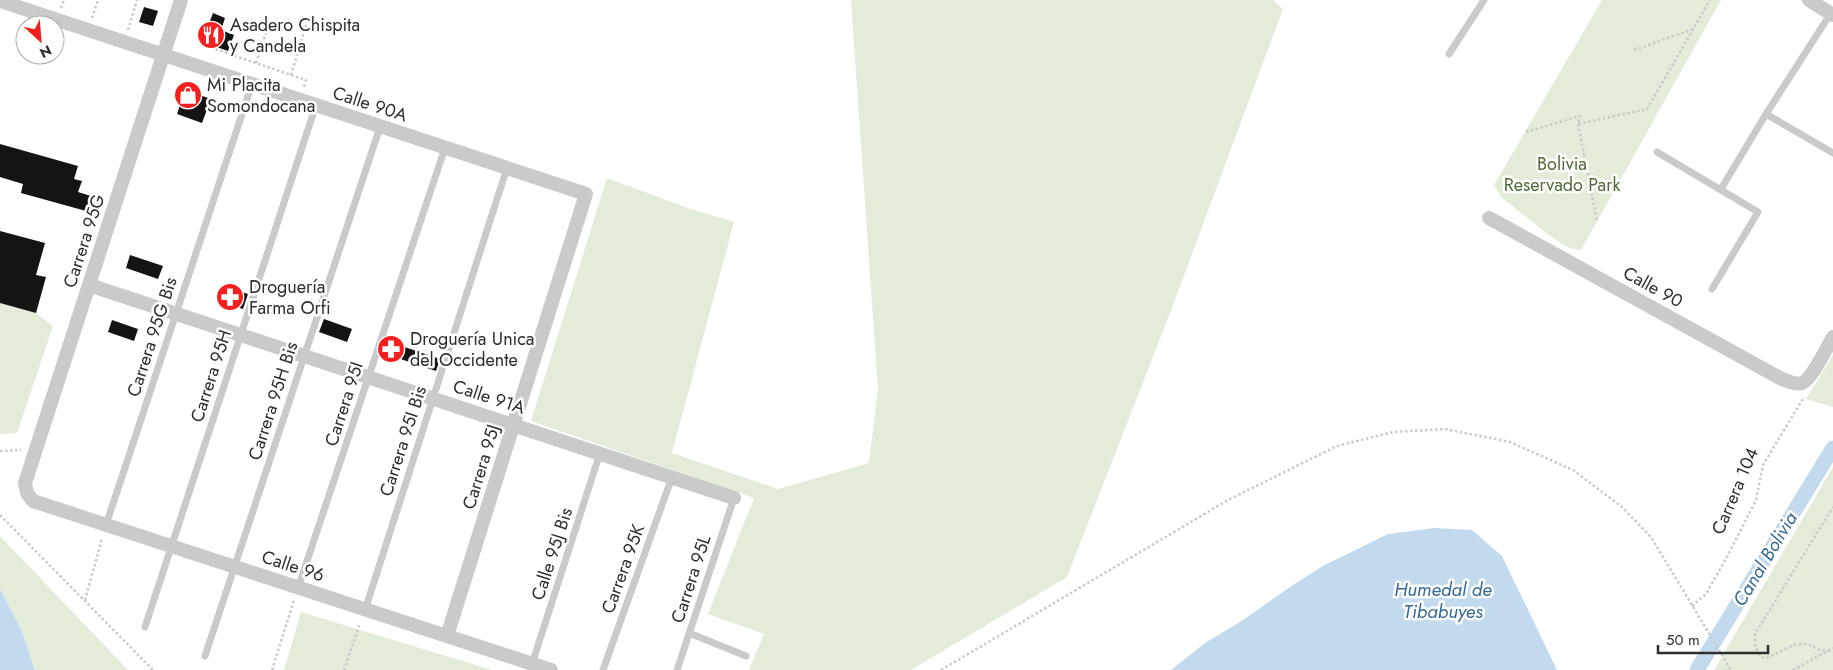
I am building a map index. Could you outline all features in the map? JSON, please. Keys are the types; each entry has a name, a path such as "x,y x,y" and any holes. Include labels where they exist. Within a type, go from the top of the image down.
{"street":[{"name":"Carrera 95G","path":"26,493 25,483 36,448 181,0"},
{"path":"1809,0 1832,14"},
{"name":"Calle 90A","path":"0,1 586,194"},
{"name":"Carrera 95J","path":"447,636 586,194"},
{"name":"Calle 90","path":"1489,218 1782,379 1794,384 1802,383"},
{"name":"Calle 91A","path":"89,285 734,498"},
{"path":"1802,383 1808,378 1833,337"},
{"name":"Calle 96","path":"26,493 33,501 550,670"}],"lane":[{"path":"1449,54 1484,0"},
{"path":"1721,190 1766,114 1832,14"},
{"name":"Carrera 95G Bis","path":"106,525 252,84"},
{"name":"Carrera 95H","path":"145,627 316,105"},
{"path":"1766,114 1833,153"},
{"name":"Carrera 95H Bis","path":"205,656 380,127"},
{"name":"Carrera 95I","path":"298,588 445,148"},
{"path":"1657,152 1758,212 1712,289"},
{"name":"Carrera 95I Bis","path":"364,610 507,168"},
{"name":"Calle 95J Bis","path":"532,664 600,453"},
{"name":"Carrera 95K","path":"603,670 672,477"},
{"name":"Carrera 95L","path":"677,670 734,498"},
{"path":"689,633 746,656"}],"path":[{"path":"124,42 137,0"},
{"path":"1578,124 1647,109 1710,0"},
{"path":"291,75 308,19"},
{"path":"256,63 270,21"},
{"path":"1634,50 1694,29"},
{"path":"206,46 306,80"},
{"path":"1526,132 1580,116 1578,124 1597,220"},
{"name":"Carrera 104","path":"1692,606 1706,594 1756,500 1763,465 1805,397 1802,383"},
{"path":"941,670 1228,500 1337,446 1393,432 1445,429 1510,442 1573,470 1622,507 1651,537 1730,669"},
{"path":"0,451 36,448"},
{"path":"1832,649 1818,649 1814,646 1797,644 1782,652 1763,658 1757,650 1755,634 1833,507"},
{"path":"0,515 153,670"},
{"path":"85,600 106,525"},
{"path":"272,670 298,588"},
{"path":"344,670 364,610"},
{"path":"1793,670 1832,649"}],"green space":[{"path":"851,0 1273,0 1283,9 1170,313 1067,577 911,670 749,670 764,634 708,614 754,498 531,421 607,178 691,209 734,222 672,453 778,489 869,463 878,389"},
{"name":"Bolivia Reservado Park","path":"1602,0 1721,0 1581,250 1569,248 1553,238 1501,197 1494,185"},
{"path":"0,303 36,313 53,326 17,433 0,434"},
{"path":"1833,355 1833,407 1806,399"},
{"path":"1833,467 1833,670 1714,670"},
{"path":"0,536 128,670 35,670 22,631 0,589"},
{"path":"301,612 492,670 284,670"}],"water":[{"name":"Humedal de Tibabuyes","path":"1434,528 1472,530 1502,556 1557,670 1171,670 1205,643 1240,622 1321,567 1388,534"},
{"path":"0,589 22,631 35,670 0,670"}],"building":[{"path":"144,7 158,11 153,26 139,22"},
{"path":"213,13 225,18 221,30 234,35 228,51 202,42"},
{"path":"185,90 211,99 202,123 177,114"},
{"path":"0,144 78,166 74,179 82,181 78,192 91,196 86,211 21,193 23,184 0,177"},
{"path":"0,231 45,243 36,275 46,277 36,313 0,303"},
{"path":"130,255 163,266 158,279 126,268"},
{"path":"227,287 248,294 243,309 222,302"},
{"path":"324,319 352,329 347,342 319,332"},
{"path":"112,320 138,329 134,341 108,332"},
{"path":"387,341 440,359 436,371 383,353"}],"waterway":[{"name":"Canal Bolivia","path":"1697,670 1833,448"}],"place":[{"name":"Asadero Chispita y Candela","path":"211,35"},
{"name":"Mi Placita Somondocana","path":"188,95"},
{"name":"Droguería Farma Orfi","path":"230,297"},
{"name":"Droguería Unica del Occidente","path":"391,349"}]}
